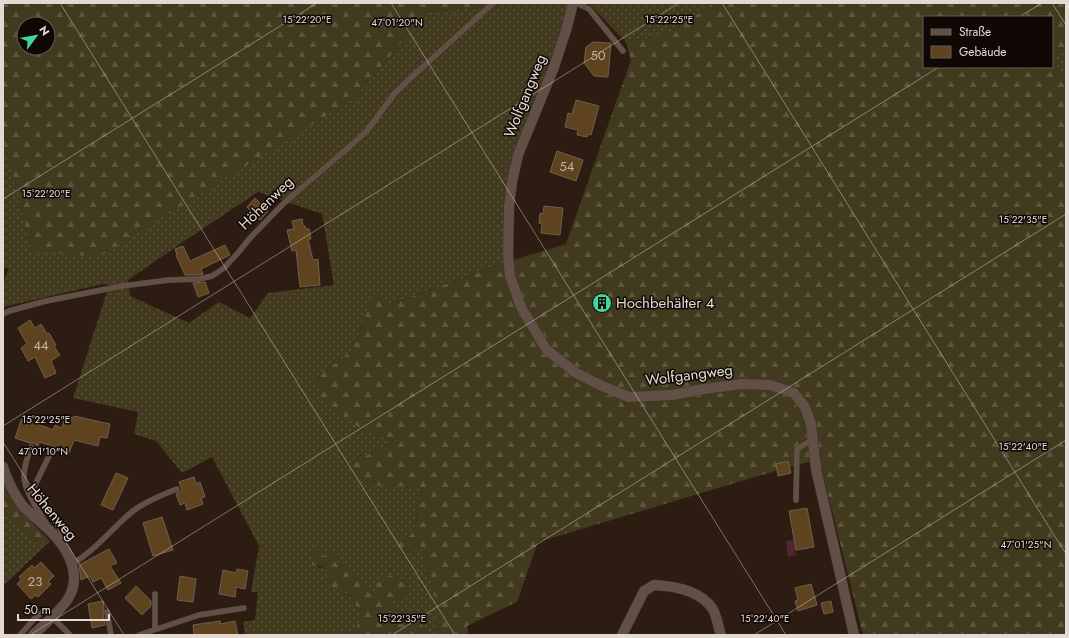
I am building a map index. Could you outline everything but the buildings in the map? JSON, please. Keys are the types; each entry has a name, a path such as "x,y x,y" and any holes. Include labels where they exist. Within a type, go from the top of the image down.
{"street":[{"name":"Wolfgangweg","path":"573,3 554,68 518,155 512,182 509,206 508,255 510,276 521,307 546,349 576,373 629,397 672,396 704,389 742,384 771,385 794,393 805,407 811,424 816,469 854,635"},
{"name":"Höhenweg","path":"3,467 21,504 55,536 66,552 72,564 75,578 69,598 33,635"},
{"path":"622,635 644,591 654,585 683,589 701,598 712,608 721,635"}],"lane":[{"name":"Höhenweg","path":"3,314 46,301 122,286 169,280 199,279 212,276 224,268 238,254 250,238 282,205 366,132 395,93 493,3"},
{"path":"573,3 580,4 588,9 623,51"},
{"path":"796,500 797,449 813,438"},
{"path":"31,447 25,465 25,486 34,504 55,536"},
{"path":"34,504 32,495 34,487 52,450"},
{"path":"72,564 95,547 140,506 152,499 177,489"},
{"path":"155,594 156,629"},
{"path":"139,635 199,615 244,608"},
{"path":"20,635 40,613 46,612 70,635"},
{"path":"108,612 111,635"}],"green space":[{"path":"3,3 483,3 478,8 427,12 355,98 99,257 32,251 3,140"},
{"path":"483,3 569,3 554,57 523,130 504,263 388,305 373,294 352,351 314,379 361,429 393,441 347,466 388,485 405,487 419,486 422,493 417,501 416,522 412,533 401,539 409,554 415,548 421,546 422,548 424,561 436,604 436,623 434,635 427,635 422,624 416,620 407,619 401,612 390,606 388,601 403,599 409,587 406,582 399,579 377,593 369,593 364,582 357,577 352,569 335,562 330,554 323,556 319,550 311,549 312,559 317,567 320,568 327,565 343,593 350,596 356,605 361,616 357,626 346,635 245,635 243,622 255,620 258,592 251,592 259,546 212,457 182,473 156,441 134,434 138,412 73,398 109,285 103,284 3,307 3,283 9,268 3,269 3,140 32,251 355,98 427,12 478,8","holes":["258,192 322,214 334,285 268,293 250,318 219,302 189,323 130,296 128,280"]},
{"path":"588,3 715,3 668,34 626,42"},
{"path":"715,3 1066,3 1066,47 1054,52 1066,91 1066,635 863,635 819,459 538,542 517,602 467,626 469,635 434,635 436,623 436,604 424,561 422,548 421,546 415,548 409,554 402,556 395,546 401,539 412,533 416,522 417,501 422,493 419,486 369,486 358,478 347,466 393,441 361,429 324,403 314,379 352,351 373,293 388,305 504,263 566,244 631,60 626,42 668,34"},
{"path":"1066,47 1066,91 1054,52"},
{"path":"3,482 17,507 50,541 47,544 41,544 29,535 20,525 11,522 3,509"},
{"path":"3,509 11,522 20,525 29,535 41,544 47,544 3,586"},
{"path":"314,546 323,556 336,551 339,555 339,559 335,562 343,563 352,569 357,577 364,582 369,593 377,593 376,585 382,575 394,576 404,581 409,587 402,600 388,602 390,606 401,612 407,619 416,620 422,624 427,635 346,635 357,626 361,616 350,596 344,592 334,589 329,585 325,573 326,565 318,567 311,564 311,549"}],"shaded area":[{"path":"794,540 796,555 788,557 786,541"}],"place":[{"name":"Hochbehälter 4","path":"602,303"}]}
